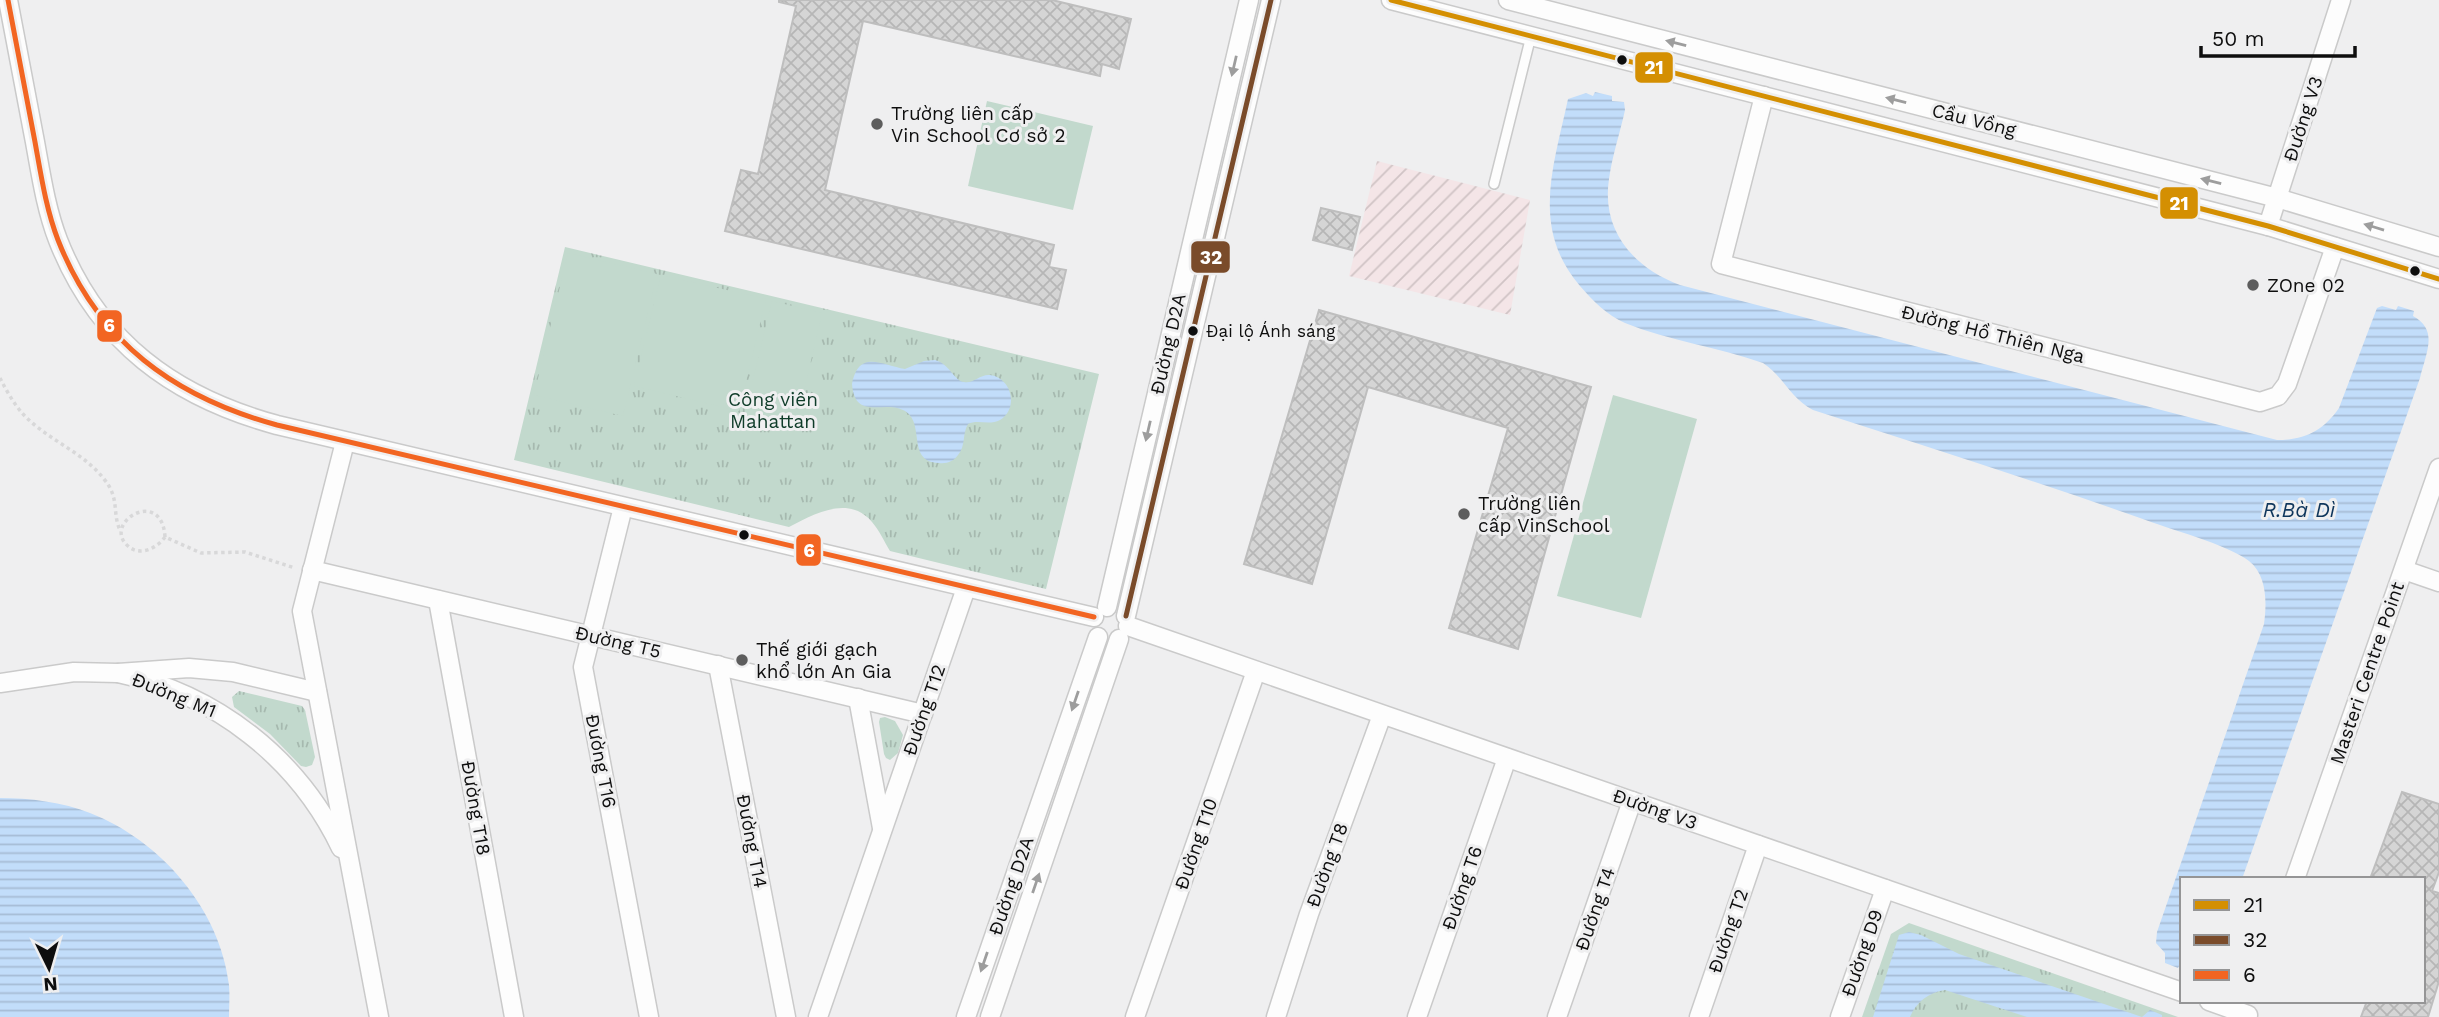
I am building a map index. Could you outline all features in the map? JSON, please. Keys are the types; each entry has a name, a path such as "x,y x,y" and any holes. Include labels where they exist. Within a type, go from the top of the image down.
{"street":[{"path":"8,0 49,214 69,267 102,317 123,342 162,375 213,404 246,417 345,442 967,588 1100,612 1115,607 1124,627 1105,641 1093,630 1100,612"},
{"name":"Đường D2A","path":"1100,612 1249,0"},
{"name":"Đường D2A","path":"990,1017 1124,627 1271,0"},
{"name":"Cầu Vồng","path":"1391,0 2268,226 2439,279"},
{"name":"Cầu Vồng","path":"1508,0 2277,198 2439,247"},
{"name":"Đường V3","path":"2268,226 2341,0"},
{"name":"Đường Hồ Thiên Nga","path":"1763,96 1721,264 2260,402 2278,396 2287,384 2335,247"},
{"name":"Đường M1","path":"345,442 305,569 302,611 379,1017"},
{"name":"Masteri Centre Point","path":"2296,877 2439,468"},
{"name":"Đường T16","path":"623,507 583,667 649,1017"},
{"name":"Đường T5","path":"305,569 923,713"},
{"path":"2404,570 2439,582"},
{"name":"Đường T12","path":"818,1017 967,588"},
{"name":"Đường T18","path":"438,600 514,1017"},
{"name":"Đường V3","path":"1124,627 2180,991"},
{"name":"Đường D2A","path":"965,1017 1098,637"},
{"name":"Đường T14","path":"718,665 786,1017"},
{"name":"Đường M1","path":"118,673 203,668 233,672 317,692"},
{"name":"Đường T10","path":"1135,1017 1256,671"},
{"path":"0,683 74,672 118,673"},
{"name":"Đường M1","path":"118,673 194,698 232,720 258,740 295,777 317,805 339,844 352,875"},
{"name":"Đường T12","path":"859,698 882,832"},
{"name":"Đường T8","path":"1276,1017 1309,914 1382,715"},
{"name":"Đường T6","path":"1417,1017 1507,758"},
{"name":"Đường T4","path":"1557,1017 1632,801"},
{"name":"Đường T2","path":"1699,1017 1758,845"},
{"name":"Đường D9","path":"1840,1017 1885,889"},
{"path":"2217,1003 2249,1011"}],"lane":[{"path":"1494,184 1531,36"}],"path":[{"path":"0,377 23,414 34,425 82,456 111,488 116,501 117,524 127,545 134,550 144,551 153,549 165,537"},
{"path":"121,532 129,517 137,512 147,511 156,514 162,521 165,537"},
{"path":"165,537 201,553 245,552 305,569"}],"shaded area":[{"path":"1377,161 1530,200 1510,315 1349,276"}],"green space":[{"path":"987,101 1093,126 1073,210 968,186"},
{"name":"Công viên Mahattan","path":"565,247 1099,374 1046,589 890,551 872,522 852,509 842,508 819,513 789,527 514,460"},
{"path":"568,253 657,274 623,416 534,395"},
{"path":"661,275 766,299 739,411 634,386"},
{"path":"772,301 822,313 801,404 750,392"},
{"path":"750,394 800,406 793,435 743,423"},
{"path":"1613,395 1697,419 1641,618 1557,596"},
{"path":"239,691 302,706 315,757 312,765 301,766 270,734 234,707 232,697"},
{"path":"880,718 895,721 903,735 898,753 890,760 884,754 879,722"},
{"path":"1909,923 2178,1017 1862,1017 1891,934"}],"water":[{"name":"R.Bà Dì","path":"1595,92 1612,96 1612,101 1624,102 1625,110 1609,179 1610,215 1616,231 1624,245 1648,269 1680,285 2277,440 2312,433 2326,423 2339,408 2377,308 2382,306 2396,310 2398,306 2414,311 2413,316 2426,328 2428,343 2420,378 2243,877 2180,877 2178,968 2165,963 2165,953 2156,943 2157,932 2264,624 2264,590 2255,567 2239,555 2197,537 1813,410 1799,400 1763,363 1642,329 1618,320 1606,312 1580,286 1565,264 1555,242 1551,219 1552,172 1568,99 1586,93 1593,96"},
{"path":"935,360 960,381 970,382 986,375 998,377 1008,387 1011,401 1006,415 1000,420 968,424 960,451 954,459 945,463 929,461 922,456 910,415 895,408 864,406 854,395 852,384 855,373 866,363 880,363 905,369 924,361"},
{"path":"0,798 46,801 90,813 116,825 162,859 200,904 213,930 229,985 229,1017 0,1017"},
{"path":"1909,932 1959,954 2142,1017 2027,1017 1945,990 1924,999 1910,1017 1873,1017 1899,935"},
{"path":"2150,1010 2162,1015 2162,1017 2142,1017"}],"building":[{"path":"779,0 1052,0 1131,19 1119,69 1102,64 1100,76 863,21 825,190 1054,245 1049,267 1066,270 1057,309 725,231 741,170 758,174 796,6"},
{"path":"1321,208 1360,217 1352,250 1313,240"},
{"path":"1319,310 1591,387 1518,649 1449,628 1508,428 1368,387 1312,584 1244,564"},
{"path":"2402,792 2439,804 2439,872 2432,891 2439,893 2439,981 2428,1017 2361,1017 2366,1003 2425,1003 2425,877 2371,877"}],"transit line":[{"name":"6","path":"8,0 44,192 58,240 75,276 95,308 118,336 144,360 173,381 205,399 277,425 1094,617"},
{"name":"32","path":"1126,616 1271,0"},
{"name":"21","path":"1391,0 2268,226 2439,279"}],"place":[{"name":"Trường liên cấp Vin School Cơ sở 2","path":"877,124"},
{"name":"ZOne 02","path":"2253,285"},
{"name":"Đại lộ Ánh sáng","path":"1193,331"},
{"name":"Trường liên cấp VinSchool","path":"1464,514"},
{"name":"Thế giới gạch khổ lớn An Gia","path":"742,660"}]}
